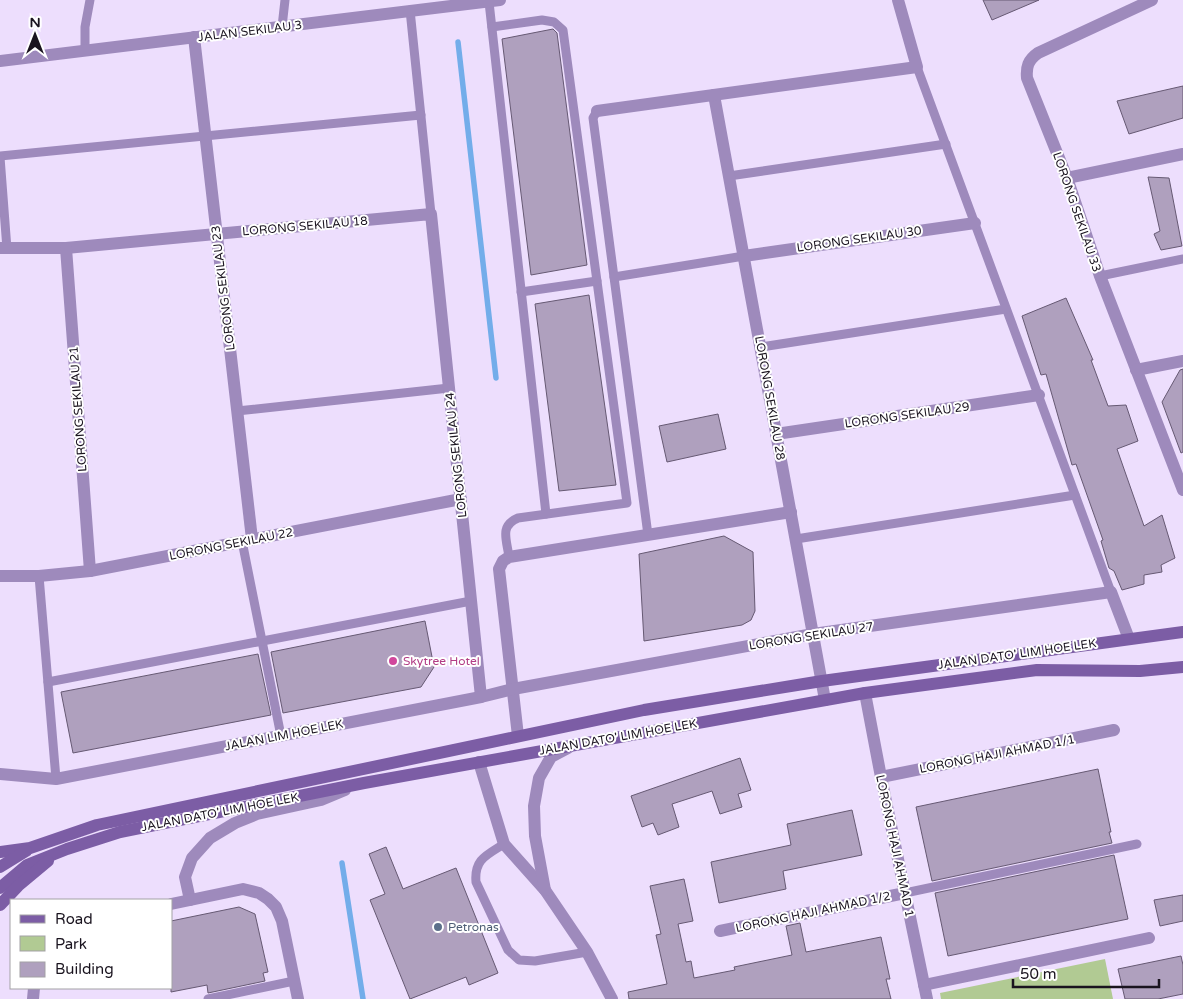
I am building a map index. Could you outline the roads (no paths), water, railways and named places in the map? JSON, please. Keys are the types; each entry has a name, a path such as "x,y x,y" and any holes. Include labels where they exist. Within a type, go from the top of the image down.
{"street":[{"path":"597,111 917,67 898,0"},
{"name":"LORONG SEKILAU 33","path":"1152,0 1038,53 1031,58 1028,64 1027,78 1067,178 1100,276 1136,370 1179,467 1183,490"},
{"name":"JALAN SEKILAU 3","path":"0,61 494,1"},
{"name":"LORONG SEKILAU 23","path":"194,38 237,410 247,540"},
{"name":"LORONG SEKILAU 28","path":"714,95 825,700"},
{"path":"1067,178 1183,154"},
{"name":"LORONG SEKILAU 18","path":"4,249 66,248 431,214"},
{"name":"LORONG SEKILAU 24","path":"431,214 481,696"},
{"name":"LORONG SEKILAU 30","path":"744,256 975,222"},
{"name":"LORONG SEKILAU 21","path":"66,248 90,571"},
{"path":"1136,370 1183,361"},
{"name":"LORONG SEKILAU 29","path":"776,434 1038,395"},
{"name":"LORONG SEKILAU 22","path":"0,576 39,576 90,571 461,500"},
{"path":"518,736 499,569 503,560 509,557 791,512"},
{"path":"1111,592 1129,639"},
{"name":"LORONG SEKILAU 27","path":"513,689 813,634 1111,592"},
{"name":"JALAN DATO' LIM HOE LEK","path":"30,848 97,825 644,710 822,681 1183,632"},
{"name":"JALAN DATO' LIM HOE LEK","path":"2,882 27,865 120,832 479,762 865,693 1037,670 1140,671 1183,667"},
{"name":"JALAN LIM HOE LEK","path":"56,779 513,689"},
{"name":"LORONG HAJI AHMAD 1","path":"865,693 927,999"},
{"name":"LORONG HAJI AHMAD 1/1","path":"881,777 1114,730"},
{"path":"546,890 535,836 534,806 539,778 551,757 571,746"},
{"path":"479,762 504,844 546,890 587,952 612,999"},
{"path":"0,774 56,779"},
{"path":"190,900 185,877 192,858 210,838 235,823 257,814 321,800 364,783"},
{"path":"0,852 30,848"},
{"path":"0,867 30,848"},
{"name":"JALAN DATO' LIM HOE LEK","path":"0,905 18,886 60,852"},
{"path":"172,904 244,889 259,893 268,899 276,907 282,921 298,999"},
{"name":"LORONG HAJI AHMAD 1/2","path":"720,931 905,893"},
{"path":"924,985 1149,938"}],"lane":[{"path":"85,51 85,27 90,0"},
{"path":"282,27 285,0"},
{"path":"494,1 492,27 546,514"},
{"path":"410,10 431,214"},
{"path":"492,27 542,20 554,22 563,30 627,503 518,518 509,522 506,533 509,557"},
{"path":"917,67 1111,592"},
{"path":"597,111 593,118 648,535"},
{"path":"4,249 0,156 421,115"},
{"path":"729,176 946,144"},
{"path":"614,277 744,256"},
{"path":"1100,276 1183,259"},
{"path":"521,292 597,281"},
{"path":"761,347 1006,309"},
{"path":"237,410 449,388"},
{"path":"796,539 1075,495"},
{"path":"247,540 262,642 281,736"},
{"path":"39,576 56,779"},
{"path":"48,682 471,601"},
{"path":"504,844 480,860 475,871 476,882 508,950 519,960 535,962 587,952"},
{"path":"905,893 1137,844"},
{"path":"208,999 294,981"}],"waterway":[{"path":"458,42 496,378"},
{"path":"342,863 363,999"}],"place":[{"name":"Skytree Hotel","path":"393,661"},
{"name":"Petronas","path":"438,927"}]}
